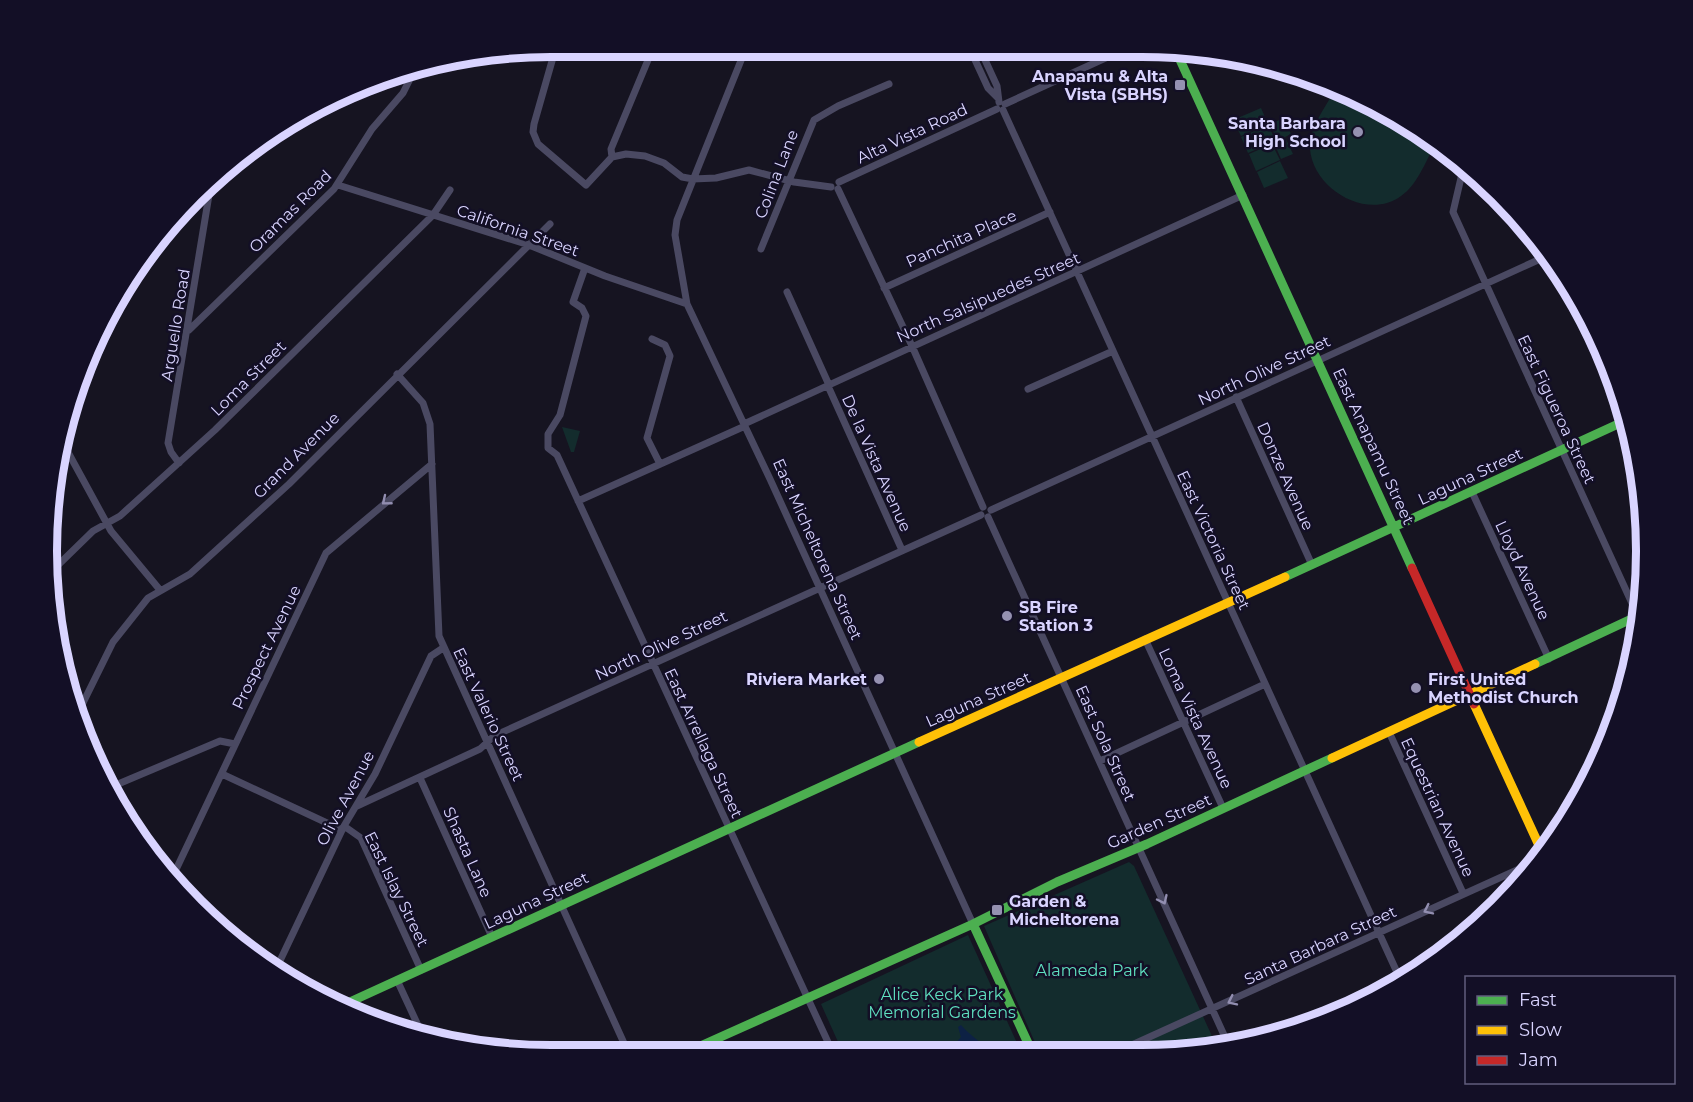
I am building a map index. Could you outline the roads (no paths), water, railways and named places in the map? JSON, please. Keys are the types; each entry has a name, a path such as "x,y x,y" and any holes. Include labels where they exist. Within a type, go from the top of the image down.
{"street":[{"path":"553,57 534,124 534,136 538,144 586,185 612,158 626,154 645,156 664,163 682,177 693,179 711,179 748,170 788,180 836,186"},
{"path":"612,158 611,149 649,57"},
{"name":"East Micheltorena Street","path":"742,57 676,220 675,235 687,304 1029,1045"},
{"name":"East Victoria Street","path":"974,57 988,88 1000,105 1050,212 1398,974"},
{"name":"East Victoria Street","path":"984,57 997,86 1000,105"},
{"name":"Alta Vista Road","path":"836,186 1000,105 1107,57"},
{"name":"East Anapamu Street","path":"1179,59 1539,845"},
{"name":"Oramas Road","path":"189,330 338,185 372,129 407,87 411,77"},
{"name":"Colina Lane","path":"761,249 808,129 817,117 889,84"},
{"name":"East Figueroa Street","path":"1461,174 1453,212 1633,603"},
{"name":"California Street","path":"338,185 529,245 585,268 687,304"},
{"name":"East Sola Street","path":"836,186 912,346 1225,1038"},
{"name":"Loma Street","path":"57,566 93,531 120,516 215,430 433,215 450,190"},
{"name":"Arguello Road","path":"179,463 168,444 189,330 209,195"},
{"name":"North Salsipuedes Street","path":"578,501 1243,195"},
{"name":"Panchita Place","path":"884,288 1050,212"},
{"name":"Grand Avenue","path":"82,706 116,638 148,598 190,574 289,484 549,224"},
{"name":"North Olive Street","path":"357,806 480,749 494,736 1540,259"},
{"name":"East Arrellaga Street","path":"585,268 573,302 582,308 586,316 560,415 548,434 548,448 557,455 829,1045"},
{"name":"De la Vista Avenue","path":"787,292 902,550"},
{"path":"652,339 665,345 670,356 647,438 660,464"},
{"path":"1028,389 1113,351"},
{"name":"East Valerio Street","path":"397,374 423,403 427,411 432,464 438,629 443,648 625,1045"},
{"name":"Donze Avenue","path":"1236,397 1312,565"},
{"name":"Laguna Street","path":"350,1002 1145,639 1395,528 1619,424"},
{"path":"67,451 106,524 160,590"},
{"name":"Prospect Avenue","path":"175,871 326,553 432,464"},
{"name":"Lloyd Avenue","path":"1472,492 1549,659"},
{"name":"Garden Street","path":"703,1045 1631,622"},
{"name":"Loma Vista Avenue","path":"1145,639 1223,808"},
{"name":"Olive Avenue","path":"279,963 343,828 357,806 431,657 443,648"},
{"path":"1100,761 1265,684"},
{"name":"Equestrian Avenue","path":"1389,732 1463,893"},
{"path":"116,785 220,741 235,744"},
{"name":"East Islay Street","path":"222,774 361,838 421,970"},
{"name":"Shasta Lane","path":"420,778 492,937"},
{"name":"Santa Barbara Street","path":"1132,1045 1521,868"},
{"path":"398,980 419,1027"}],"water":[{"path":"961,1025 984,1045 954,1045 961,1037 958,1027"}],"place":[{"name":"Anapamu & Alta Vista (SBHS)","path":"1180,85"},
{"name":"Santa Barbara High School","path":"1358,132"},
{"name":"SB Fire Station 3","path":"1007,616"},
{"name":"Riviera Market","path":"879,679"},
{"name":"First United Methodist Church","path":"1416,688"},
{"name":"Garden & Micheltorena","path":"997,910"}],"park label":[{"name":"Alameda Park","path":"1092,970"},
{"name":"Alice Keck Park Memorial Gardens","path":"942,1003"}]}
